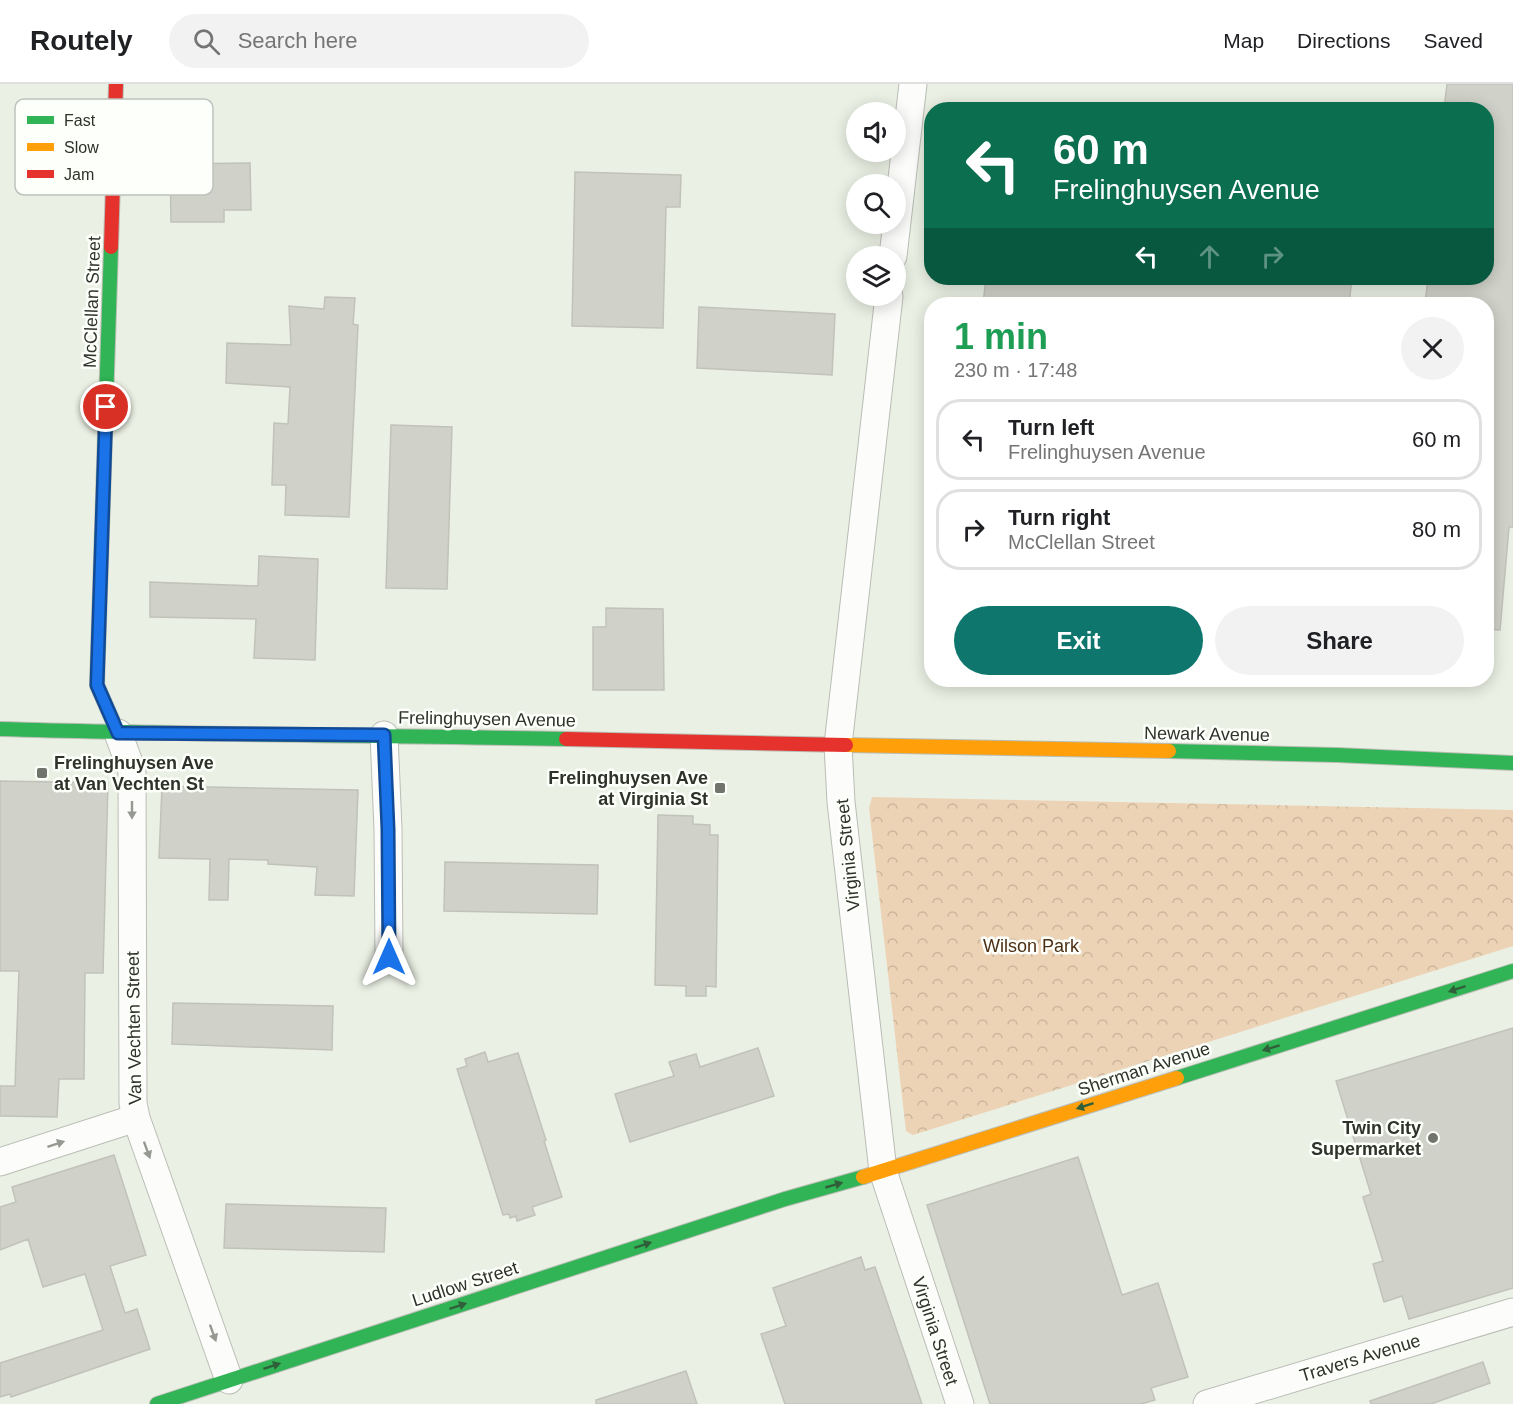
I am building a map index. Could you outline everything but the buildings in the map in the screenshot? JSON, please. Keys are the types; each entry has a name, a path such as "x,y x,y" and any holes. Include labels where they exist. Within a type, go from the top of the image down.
{"main road":[{"name":"McClellan Street","path":"116,84 116,99"},
{"name":"McClellan Street","path":"113,195 97,685 118,733"},
{"name":"Frelinghuysen Avenue","path":"0,729 118,733 384,735 900,745"},
{"name":"Newark Avenue","path":"900,745 1337,755 1513,763"},
{"name":"Sherman Avenue","path":"785,1199 883,1172 1513,971"},
{"name":"Ludlow Street","path":"157,1404 785,1199"}],"street":[{"path":"894,246 913,84"},
{"name":"Virginia Street","path":"888,306 838,745 841,801 883,1172 960,1404"},
{"name":"Van Vechten Street","path":"118,733 132,771 133,1103 136,1118 230,1380"},
{"path":"384,735 388,829 389,957"},
{"path":"0,1162 136,1118"},
{"name":"Travers Avenue","path":"1207,1404 1513,1312"}],"green space":[{"name":"Wilson Park","path":"872,797 1513,810 1513,946 913,1135 906,1131 869,808"}],"traffic: fast":[{"path":"111,247 97,685 118,733"},
{"path":"0,729 566,739"},
{"path":"1169,751 1337,755 1513,763"},
{"path":"1177,1078 1513,971"},
{"path":"157,1404 785,1199 863,1177"}],"traffic: slow":[{"path":"846,745 1169,751"},
{"path":"863,1177 1177,1078"}],"traffic: jam":[{"path":"116,84 116,99"},
{"path":"111,247 113,195"},
{"path":"566,739 846,745"}],"place":[{"name":"Frelinghuysen Ave at Van Vechten St","path":"42,773"},
{"name":"Frelinghuysen Ave at Virginia St","path":"720,788"},
{"name":"Twin City Supermarket","path":"1433,1138"}],"route":[{"path":"106,407 97,685 118,733 384,735 388,829 389,957"}]}
